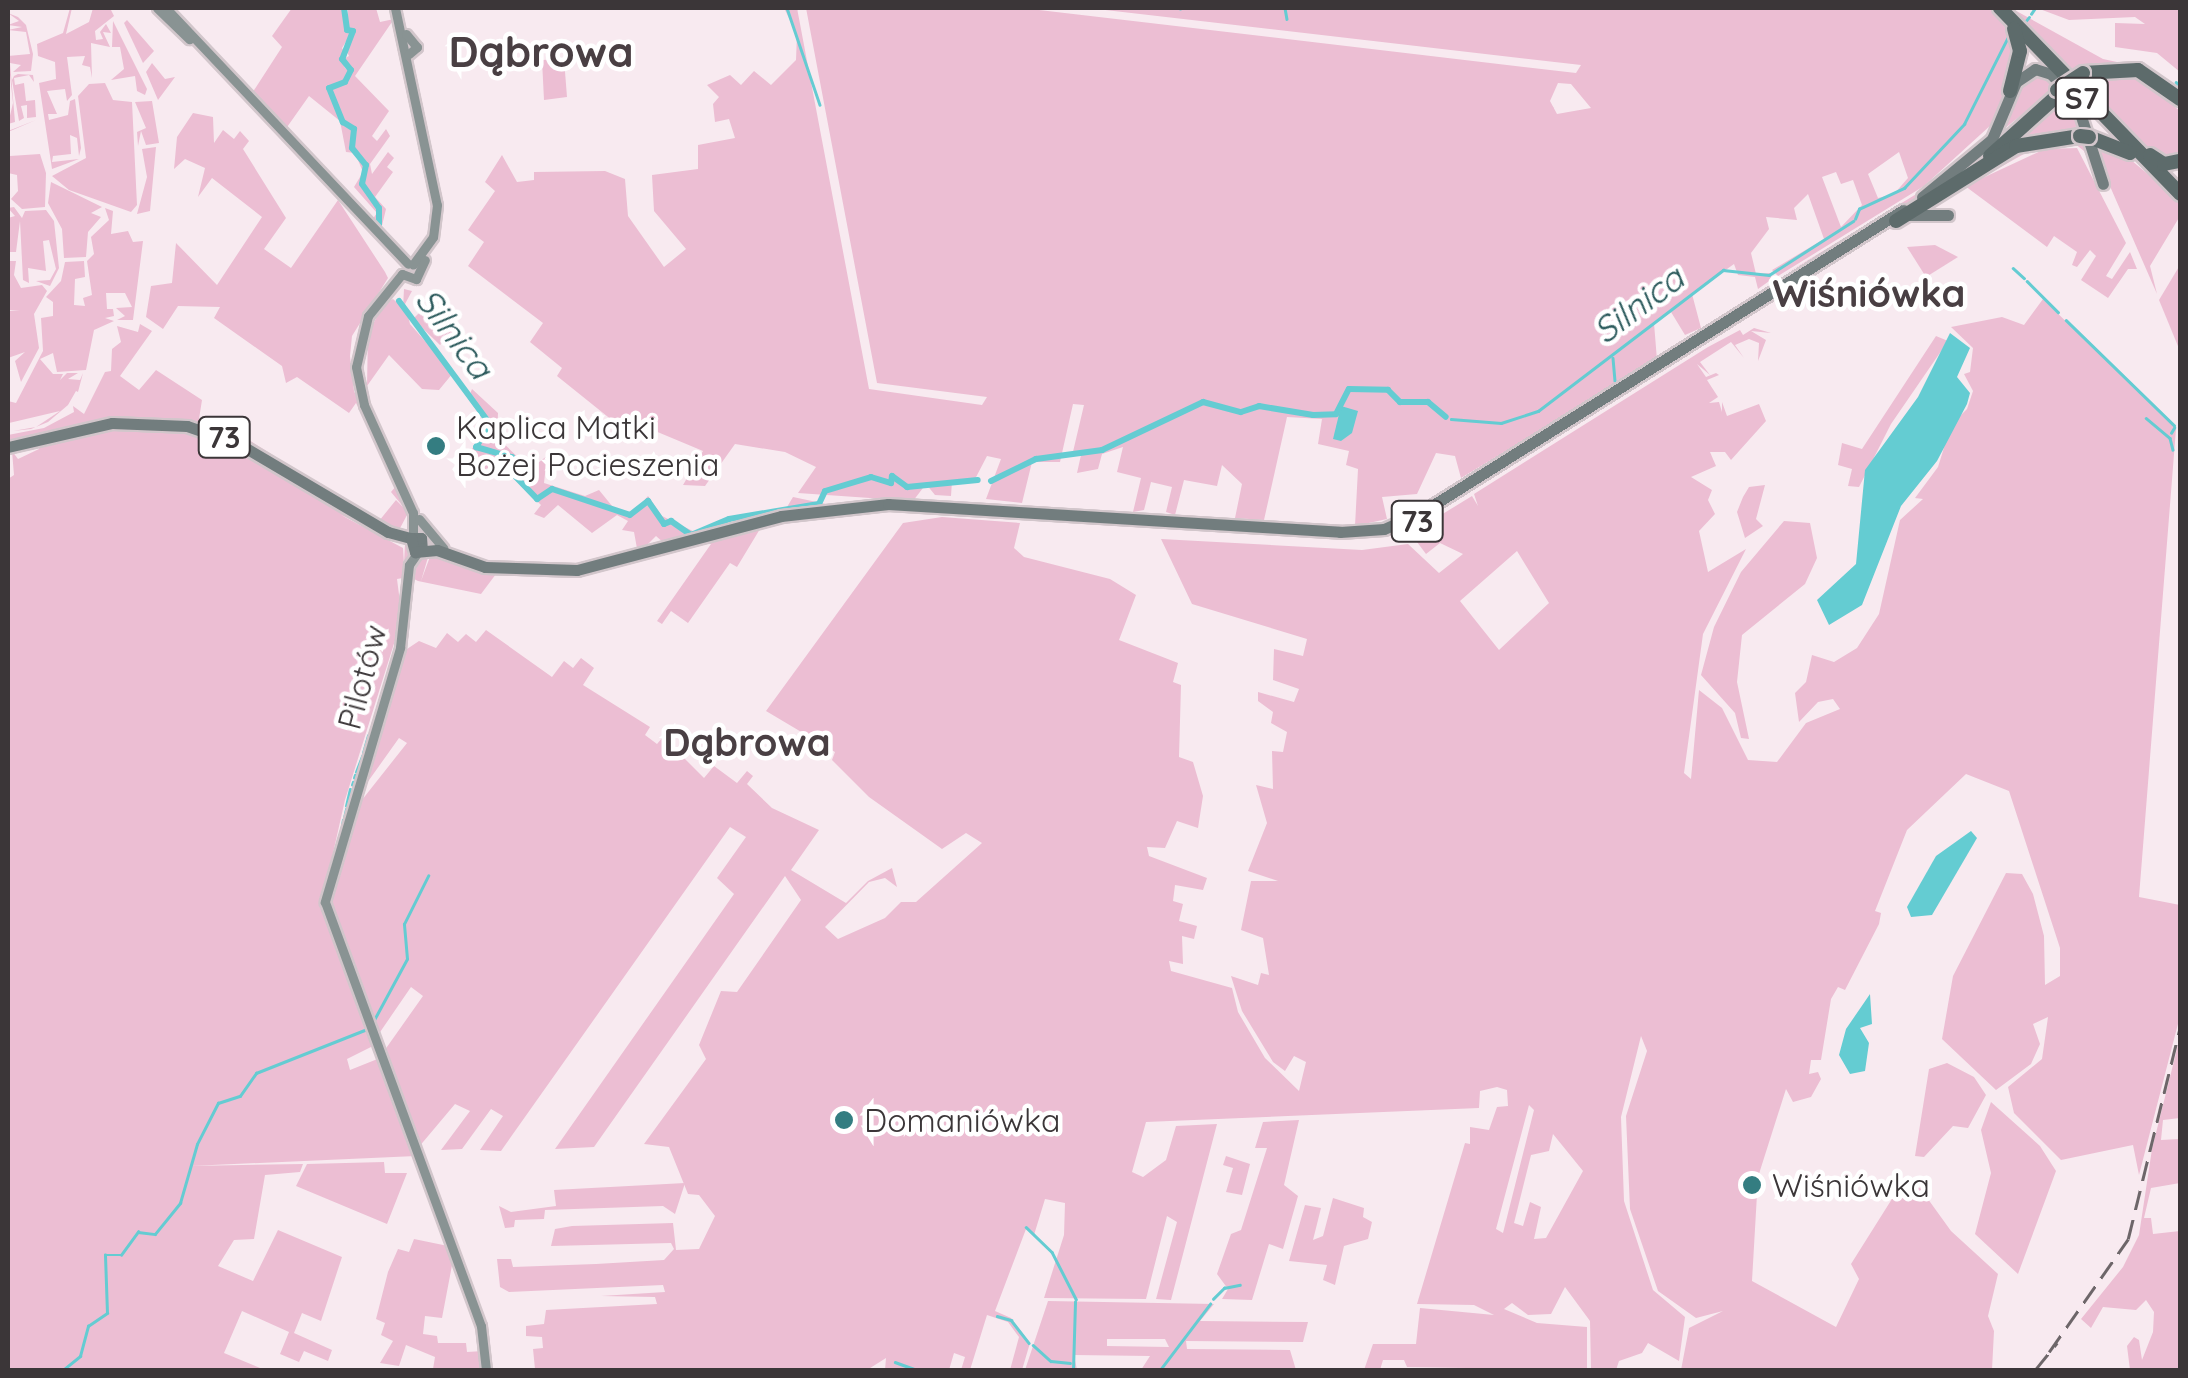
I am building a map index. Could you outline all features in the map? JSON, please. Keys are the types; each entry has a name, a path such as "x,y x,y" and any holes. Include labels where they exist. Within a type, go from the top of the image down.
{"highway":[{"name":"73","path":"2002,8 2020,48 2010,91"},
{"name":"S7","path":"2002,8 2177,188"},
{"name":"S7","path":"2002,8 2177,188"},
{"name":"73","path":"1977,154 2085,75 2138,70 2180,100"},
{"name":"73","path":"2085,75 2138,74 2180,108"},
{"name":"73","path":"1968,175 2059,91"},
{"name":"73","path":"1896,221 2024,143 2084,137 2124,150 2177,188"},
{"path":"2134,143 2161,162 2180,161"}],"main road":[{"path":"157,8 167,12 204,48 339,196 403,277"},
{"path":"397,8 410,49 442,211 437,238 364,325 356,373 364,404 416,516 443,548"},
{"path":"2010,91 2030,70 2056,78 2080,108 2103,184"},
{"name":"73","path":"326,494 392,534 494,568 590,568 758,522 824,509 911,507 1340,532 1392,526 1905,208 1977,154 1999,127 2010,91"},
{"path":"1896,221 1920,212 1948,215"},
{"name":"73","path":"758,522 911,507 1340,538 1391,532 1896,221"},
{"name":"73","path":"8,447 104,424 164,422 209,432 416,544 443,548 494,568"},
{"path":"392,534 408,529 416,516"},
{"name":"Pilotów","path":"416,516 416,544 404,617 326,907 482,1326 486,1370"}],"shaded area":[{"path":"70,8 66,34 89,22 93,8 110,8 114,16 95,31 96,40 103,39 100,32 106,24 111,33 103,32 110,47 91,43 92,78 90,67 82,65 85,56 67,57 72,95 67,101 65,89 47,91 57,114 48,114 49,120 68,115 70,101 75,99 81,148 79,156 77,138 70,135 71,154 53,156 52,162 79,159 52,169 39,83 56,79 55,62 38,56 37,44 63,33"},
{"path":"292,8 347,10 343,20 346,30 352,32 342,48 347,56 341,59 350,71 343,59 349,56 345,48 354,31 347,28 348,8 376,8 380,22 394,19 355,76 389,111 372,136 377,141 386,129 390,136 370,164 372,174 388,152 394,158 387,167 393,172 375,197 386,209 380,234 369,224 377,213 354,187 363,172 355,153 346,152 340,121 309,96 280,137 247,101 282,47 272,36"},
{"path":"784,8 797,8 869,389 982,405 987,397 877,383 806,8 1022,8 1576,73 1581,65 1088,8 1995,8 2019,45 1996,131 1924,193 1782,276 1918,193 1981,140 1992,124 1924,186 1778,276 1772,270 1824,239 1808,194 1794,208 1797,220 1766,217 1769,229 1751,253 1756,274 1770,273 1772,279 1758,289 1755,277 1738,275 1734,264 1692,294 1701,328 1685,335 1671,312 1654,323 1657,360 1461,478 1455,456 1436,453 1417,494 1382,497 1387,519 1355,526 1358,469 1346,465 1349,451 1318,444 1322,419 1287,417 1264,520 1235,518 1242,484 1222,465 1217,486 1184,480 1175,515 1166,512 1172,487 1151,482 1144,510 1133,512 1141,478 1117,472 1123,447 1102,454 1098,469 1077,473 1081,455 1072,456 1084,405 1073,404 1060,462 1032,462 1022,503 986,499 1001,459 987,456 974,481 952,481 951,496 935,495 926,484 913,501 798,493 816,467 785,452 735,444 705,486 683,485 703,451 636,423 628,433 557,376 562,368 530,342 543,323 468,266 484,242 468,230 495,191 485,182 502,155 517,182 534,180 534,172 605,171 625,179 628,216 664,267 686,249 654,211 652,175 698,169 698,145 735,138 729,119 715,122 713,104 719,97 707,85 730,75 741,85 754,71 771,85 796,60 797,34","holes":["1558,83 1571,84 1591,108 1557,114 1550,101","1899,152 1908,178 1894,194 1878,198 1868,174","1836,172 1841,184 1853,180 1862,205 1841,227 1822,177"]},
{"path":"2011,8 2103,59 2131,65 2104,64 2073,76"},
{"path":"2037,8 2180,8 2180,72 2157,53 2115,47 2115,23 2145,24 2135,17 2069,20"},
{"path":"8,13 26,25 33,54 31,71 13,72 21,65 10,63 15,122 8,124 13,103 8,56 30,54 26,32 8,30 22,27 8,25 19,21"},
{"path":"127,20 154,51 143,63 124,23"},
{"path":"113,21 147,89 145,95 137,91 135,76 111,80 124,69 120,47 112,47"},
{"path":"564,59 567,97 544,100 542,60"},
{"path":"152,63 165,79 175,77 158,100 146,72"},
{"path":"2133,66 2154,70 2173,83 2180,95 2162,78"},
{"path":"2047,73 2055,88 1999,133 2023,75"},
{"path":"18,74 33,75 34,82 29,75 14,78 15,85 24,83 26,101 35,100 36,117 27,118 27,105 21,106 24,118 19,121 12,80 14,76"},
{"path":"2137,76 2180,111 2180,160 2148,151 2080,82"},
{"path":"105,83 113,100 132,102 137,205 131,212 69,190 52,176 86,158 78,96 89,84"},
{"path":"2066,91 2083,134 2009,138"},
{"path":"152,101 159,143 146,145 141,131 138,146 137,132 146,128 135,102"},
{"path":"193,113 213,117 214,143 223,130 234,139 240,131 249,141 243,149 286,218 264,249 291,268 338,200 385,272 388,278 352,336 350,356 354,391 374,439 356,403 349,413 297,377 286,383 282,366 214,318 220,307 178,306 163,329 146,317 151,286 172,283 176,243 217,285 262,217 212,178 198,197 205,168 185,159 174,169 177,137"},
{"path":"8,132 10,156 40,154 46,173 45,207 22,209 11,199 18,191 17,175 8,173"},
{"path":"2083,139 2099,184 2084,151 2074,143 2031,150 1974,182 2045,149 2077,148 2126,243 2106,276 2112,279 2130,252 2137,269 2128,269 2108,298 2081,280 2096,256 2090,250 2077,267 2072,265 2077,252 2054,236 2047,247 1961,183 2010,152"},
{"path":"2092,145 2125,155 2180,201 2180,216 2150,266 2157,294"},
{"path":"156,147 150,211 137,214 147,177 142,149"},
{"path":"51,182 102,207 91,213 101,217 88,232 86,257 64,258 62,229 48,203"},
{"path":"14,207 22,218 25,211 46,210 54,221 59,268 50,286 36,281 50,280 56,269 49,240 43,241 46,271 28,268 29,283 23,280 20,221 16,252 8,252 8,218 15,216 8,208"},
{"path":"105,208 113,211 111,234 128,231 133,242 143,241 133,320 117,320 125,316 116,308 132,307 125,293 106,293 107,309 113,309 114,316 105,318 114,321 94,330 86,370 57,372 53,353 40,359 53,374 63,374 60,380 67,373 78,373 68,379 80,380 83,373 78,392 68,405 48,422 36,427 60,411 9,423 8,401 16,403 43,351 41,318 53,316 53,302 46,297 61,281 65,262 84,261 85,277 75,279 74,305 85,306 83,298 92,295 87,261 94,254 91,237 109,220"},
{"path":"1935,245 1958,257 1926,277 1907,247"},
{"path":"8,261 16,261 14,275 21,288 42,285 47,291 34,314 39,348 21,382 15,361 25,352 8,358 8,311 20,310 8,310"},
{"path":"2180,265 2180,351 2159,300"},
{"path":"404,289 412,291 405,304 410,324 453,373 439,390 422,389 389,355 367,386 368,333 384,304 393,299 403,308"},
{"path":"2043,299 2176,429 2139,897 2180,905 2180,1016 2139,1175 2133,1145 2061,1160 2014,1113 2008,1087 2042,1059 2048,1017 2033,1024 2040,1044 2031,1064 1996,1090 1942,1039 1953,976 2006,873 2022,874 2033,894 2044,936 2045,985 2060,976 2060,948 2009,791 1966,774 1907,830 1875,911 1881,913 1879,924 1845,990 1838,987 1831,999 1821,1060 1811,1060 1809,1074 1818,1072 1821,1079 1811,1097 1793,1102 1786,1089 1758,1177 1752,1281 1836,1327 1859,1279 1851,1264 1902,1183 1920,1188 1951,1231 1998,1274 1988,1316 1994,1331 1992,1370 1681,1370 1689,1328 1723,1311 1696,1318 1658,1291 1630,1209 1626,1116 1647,1051 1641,1036 1621,1117 1624,1201 1653,1290 1685,1317 1679,1361 1648,1343 1642,1353 1619,1361 1616,1370 1591,1370 1590,1321 1565,1287 1551,1314 1528,1315 1512,1303 1504,1309 1537,1323 1587,1327 1587,1370 1407,1367 1404,1360 1383,1360 1380,1370 1364,1370 1373,1344 1416,1344 1420,1308 1494,1315 1474,1305 1417,1304 1465,1143 1470,1144 1470,1127 1489,1130 1497,1107 1508,1106 1507,1090 1497,1087 1480,1091 1479,1108 1146,1122 1132,1172 1143,1177 1166,1160 1176,1126 1217,1124 1171,1300 1156,1299 1177,1222 1167,1216 1146,1299 1044,1298 1064,1235 1065,1203 1045,1199 1034,1235 1026,1229 995,1311 1011,1318 1030,1343 1022,1370 1010,1370 1019,1337 1008,1322 987,1315 970,1370 961,1370 965,1357 954,1353 949,1370 885,1370 886,1358 867,1370 521,1370 535,1369 533,1349 543,1348 542,1337 526,1336 526,1326 544,1324 546,1310 657,1304 655,1297 601,1296 665,1292 663,1285 509,1292 500,1287 497,1259 511,1259 513,1267 596,1264 664,1260 674,1249 671,1243 551,1246 555,1229 572,1226 673,1223 676,1250 699,1249 715,1216 699,1195 688,1194 669,1147 644,1144 706,1059 699,1045 721,991 737,992 801,900 785,876 594,1147 555,1149 734,894 717,878 746,837 730,827 501,1151 480,1150 503,1116 491,1109 462,1149 441,1150 470,1111 455,1104 418,1148 382,1054 423,996 411,987 376,1038 327,901 354,810 407,743 399,738 357,797 401,653 419,641 436,648 447,633 458,642 466,634 476,642 486,630 552,677 564,661 573,668 581,658 594,668 583,685 650,727 645,735 657,744 663,737 704,778 714,766 737,783 747,771 753,776 747,784 772,808 819,830 791,870 846,903 868,881 892,868 897,887 885,878 869,882 825,927 838,939 885,918 901,902 916,902 982,843 966,833 942,849 869,797 832,760 835,752 766,711 903,523 942,517 1020,523 1014,548 1024,557 1110,579 1136,595 1119,640 1178,663 1173,682 1181,685 1179,757 1193,762 1203,796 1198,828 1177,821 1165,848 1147,847 1149,856 1207,878 1203,890 1175,885 1173,901 1183,904 1179,921 1197,926 1194,939 1182,936 1183,964 1169,961 1171,971 1232,988 1238,1012 1265,1058 1299,1091 1306,1062 1294,1056 1285,1071 1273,1062 1242,1011 1231,976 1258,985 1261,973 1269,975 1263,938 1241,930 1251,881 1278,881 1248,871 1267,823 1256,785 1273,789 1272,751 1283,752 1287,732 1271,723 1273,712 1258,701 1258,692 1294,702 1299,689 1273,680 1274,649 1303,656 1307,639 1192,604 1161,539 1362,550 1408,544 1439,573 1463,554 1440,543 1426,554 1411,534 1472,496 1478,506 1474,494 1708,347 1740,330 1743,335 1754,328 1771,333 1751,331 1766,340 1758,361 1759,343 1749,339 1735,345 1744,358 1731,342 1700,362 1710,375 1697,364 1706,377 1719,375 1707,380 1718,397 1709,403 1719,402 1722,412 1722,402 1727,416 1759,404 1766,421 1731,460 1725,452 1710,452 1716,466 1691,477 1712,490 1708,500 1715,514 1699,531 1708,572 1746,549 1703,634 1684,773 1691,779 1699,690 1722,708 1748,760 1777,762 1806,723 1840,709 1833,699 1818,702 1799,722 1795,693 1806,682 1812,655 1834,662 1857,648 1879,614 1900,520 1923,499 1915,498 1938,467 1951,425 1967,409 1973,391 1964,374 1970,372 1973,348 1951,327 2002,317 2024,325","holes":["1517,551 1549,603 1499,650 1460,601","1529,1105 1534,1110 1503,1233 1496,1229","1553,1134 1583,1171 1546,1238 1534,1239 1541,1207 1530,1202 1523,1226 1514,1223 1531,1155 1549,1151"]},
{"path":"427,305 454,332 440,345 413,319"},
{"path":"140,324 152,331 120,376 139,390 156,370 202,400 199,419 209,417 369,516 182,422 131,419 8,443 8,435 44,428 74,412 73,406 84,414 105,372 111,371 112,349 121,342 117,326 138,332"},
{"path":"1936,336 1948,341 1891,424 1859,487 1848,486 1852,469 1838,465 1842,443 1862,449"},
{"path":"472,389 498,413 497,437 530,469 547,456 544,483 585,496 599,490 617,512 632,514 648,496 662,516 697,533 665,544 656,536 638,554 634,532 622,530 628,521 617,515 592,533 558,505 544,518 534,514 541,505 507,472 510,460 483,470 472,449 487,424 468,399"},
{"path":"130,423 210,434 403,543 341,515 403,548 404,564 405,544 410,552 403,578 397,579 402,618 345,800 324,893 375,1045 347,1059 350,1070 380,1058 416,1156 190,1166 303,1164 300,1172 265,1175 254,1239 234,1240 218,1266 253,1281 278,1230 342,1257 321,1321 302,1313 294,1333 332,1350 328,1361 304,1351 299,1362 280,1354 289,1332 242,1311 224,1353 265,1370 8,1370 8,479 14,475 12,451 18,459 39,449 38,443"},
{"path":"1765,485 1756,519 1763,526 1745,538 1737,512 1749,487"},
{"path":"396,486 404,508 391,492"},
{"path":"793,497 826,504 729,519 787,507"},
{"path":"396,500 407,515 398,532 379,521"},
{"path":"1784,521 1810,523 1817,558 1805,584 1742,635 1737,682 1749,739 1741,738 1735,713 1701,675 1714,627 1741,572"},
{"path":"763,524 737,567 730,563 688,623 671,611 662,624 657,621 711,544 700,543"},
{"path":"429,554 421,581 431,554 501,575 496,574 481,594 418,581 414,579 418,558"},
{"path":"2180,1037 2180,1118 2163,1120 2161,1140 2180,1139 2180,1183 2151,1188 2144,1218 2151,1218 2153,1234 2180,1231 2180,1370 2130,1370 2127,1346 2134,1337 2139,1340 2142,1360 2153,1332 2154,1312 2146,1300 2136,1310 2103,1307 2091,1328 2081,1319 2123,1267 2139,1235 2152,1149"},
{"path":"1947,1063 1974,1077 1986,1095 1968,1128 1953,1126 1924,1157 1915,1156 1929,1069"},
{"path":"1991,1102 2040,1146 2056,1171 2018,1274 1975,1234 1991,1173 1981,1130"},
{"path":"1299,1120 1284,1185 1298,1196 1283,1249 1269,1244 1252,1300 1222,1299 1228,1289 1217,1274 1231,1234 1241,1230 1267,1148 1255,1148 1263,1122"},
{"path":"1226,1156 1250,1164 1242,1195 1226,1192 1233,1168 1223,1165"},
{"path":"384,1162 385,1173 407,1173 387,1224 296,1186 307,1164"},
{"path":"685,1183 675,1214 663,1206 545,1210 544,1219 515,1220 514,1227 505,1228 499,1206 511,1212 556,1206 554,1190"},
{"path":"1333,1198 1364,1208 1363,1217 1372,1222 1368,1239 1344,1246 1335,1285 1323,1280 1327,1265 1289,1261 1305,1205 1321,1208 1313,1240 1323,1236"},
{"path":"414,1239 448,1246 453,1260 442,1318 425,1316 423,1334 437,1336 438,1343 466,1343 467,1352 483,1351 483,1368 433,1369 435,1357 406,1345 399,1366 380,1363 393,1341 381,1335 385,1323 376,1319 388,1272 398,1249 409,1252"},
{"path":"1048,1301 1214,1304 1200,1321 1308,1322 1303,1342 1186,1341 1187,1349 1290,1350 1296,1370 1141,1370 1150,1356 1074,1355 1077,1370 1025,1370","holes":["1107,1339 1165,1339 1169,1347 1107,1346"]}],"water":[{"path":"1950,333 1970,348 1957,377 1970,393 1967,404 1937,461 1901,506 1862,605 1829,625 1817,600 1856,564 1865,470 1918,397"},
{"path":"1341,406 1358,411 1352,433 1341,441 1333,439"},
{"path":"1971,831 1977,838 1932,915 1911,917 1907,907 1936,856"},
{"path":"1870,994 1872,1024 1860,1028 1869,1043 1865,1071 1850,1074 1839,1055 1846,1029"}],"waterway":[{"name":"Silnica","path":"344,8 347,30 353,31 342,59 351,70 345,82 329,88 343,122 354,129 352,148 366,165 362,184 379,208 379,230"},
{"path":"787,8 820,105"},
{"path":"1285,8 1287,19"},
{"name":"Silnica","path":"2031,14 2035,8"},
{"name":"Silnica","path":"2025,22 2029,17"},
{"name":"Silnica","path":"1855,219 1859,209 1904,188 1964,124 2008,37"},
{"path":"2176,82 2180,86"},
{"name":"Silnica","path":"1451,419 1501,423 1538,411 1723,270 1769,275 1853,221"},
{"path":"2013,268 2024,278"},
{"path":"2027,281 2058,312"},
{"name":"Silnica","path":"399,301 490,424 476,447 512,457 513,474 537,499 552,489 630,515 648,501 664,524 671,521 691,535 729,519 819,504 825,491 871,477 891,483 892,476 907,487 978,480"},
{"path":"2066,320 2174,425"},
{"path":"1613,358 1615,381"},
{"name":"Silnica","path":"991,481 1036,459 1102,450 1203,402 1241,412 1259,406 1313,415 1336,414 1349,389 1388,390 1400,402 1428,402 1446,417"},
{"path":"2146,418 2170,438 2173,450"},
{"path":"2171,433 2174,428"},
{"path":"376,712 378,705"},
{"path":"370,733 375,715"},
{"path":"363,753 368,736"},
{"path":"356,772 362,756"},
{"path":"346,806 350,789"},
{"path":"344,818 346,809"},
{"path":"341,832 343,820"},
{"path":"338,841 340,834"},
{"path":"374,1020 407,959 404,924 428,876"},
{"path":"63,1370 80,1356 88,1326 107,1313 105,1255 121,1255 138,1232 155,1234 180,1203 197,1144 218,1103 240,1096 256,1073 367,1029"},
{"path":"1026,1227 1052,1252 1076,1299"},
{"path":"1213,1299 1224,1288 1240,1285"},
{"path":"1073,1370 1075,1302"},
{"path":"1160,1370 1210,1304"},
{"path":"997,1316 1011,1320 1029,1343"},
{"path":"1033,1345 1051,1361 1070,1363"},
{"path":"895,1362 917,1370"}],"railway":[{"path":"2049,1352 2128,1239 2180,1027"},
{"path":"2035,1370 2057,1343"}],"place":[{"name":"Kaplica Matki Bożej Pocieszenia","path":"436,446"},
{"name":"Domaniówka","path":"844,1120"},
{"name":"Wiśniówka","path":"1752,1185"}],"district":[{"name":"Dąbrowa","path":"541,52"},
{"name":"Wiśniówka","path":"1869,294"},
{"name":"Dąbrowa","path":"747,743"}]}
